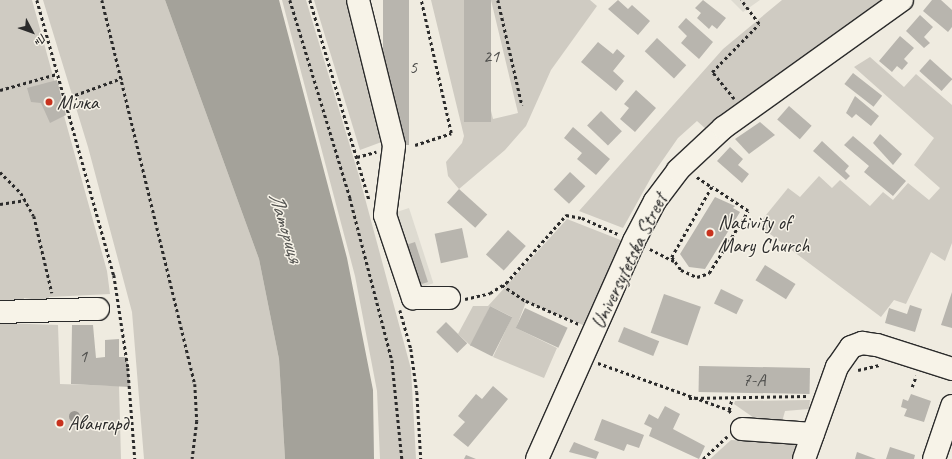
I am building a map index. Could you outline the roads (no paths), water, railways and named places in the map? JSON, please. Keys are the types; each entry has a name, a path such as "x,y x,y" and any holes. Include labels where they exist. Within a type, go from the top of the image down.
{"main road":[{"path":"358,0 394,146 385,215 408,288 413,298 449,298"},
{"name":"Universytetska Street","path":"537,459 634,241 655,201 678,170 698,147 902,0"},
{"path":"0,312 98,308"},
{"path":"804,459 842,356 862,343 952,369"},
{"path":"934,459 952,406"},
{"path":"734,426 813,434"}],"water":[{"name":"Латориця","path":"165,0 279,0 347,258 373,390 374,459 285,459 279,359 259,259"}],"place":[{"name":"Мілка","path":"49,102"},
{"name":"Nativity of Mary Church","path":"710,233"},
{"name":"Авангард","path":"60,423"}]}
